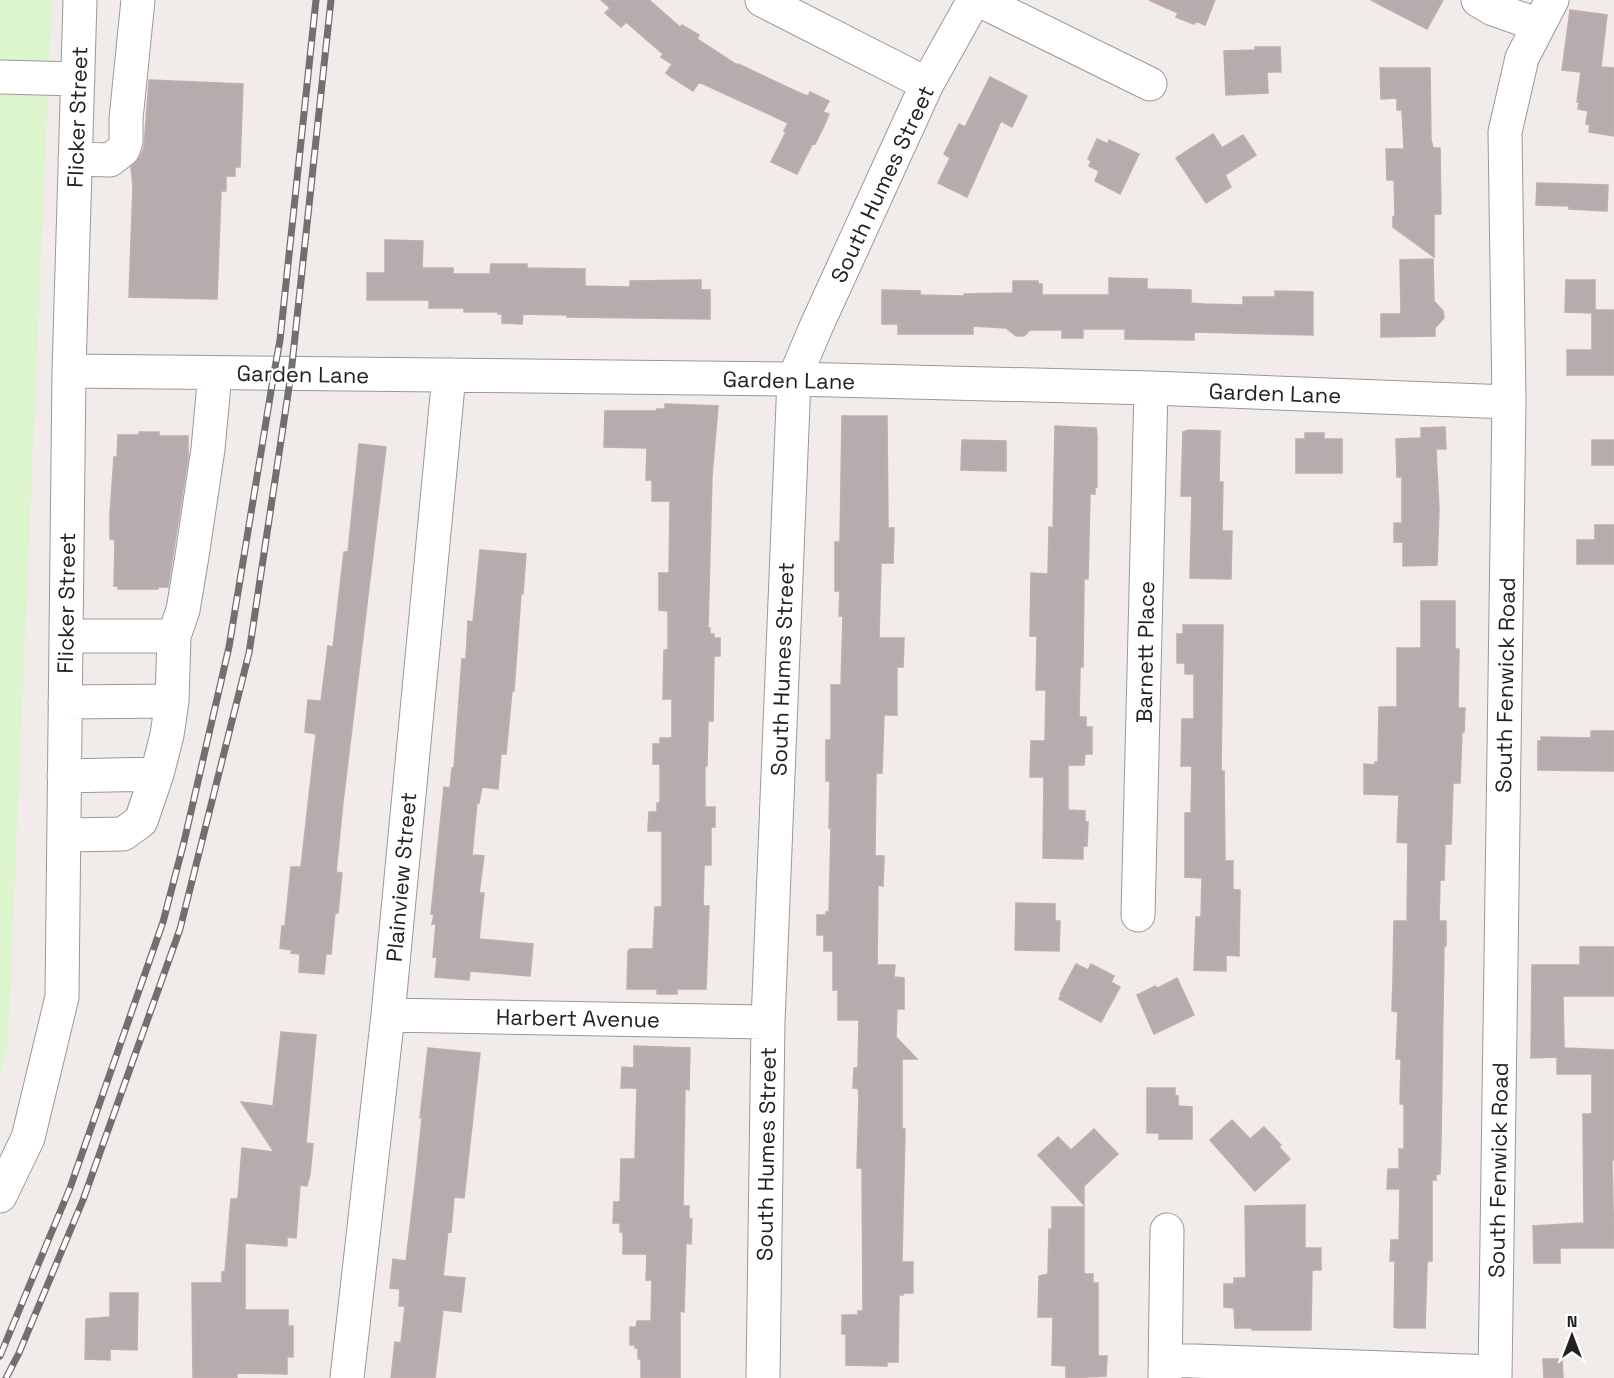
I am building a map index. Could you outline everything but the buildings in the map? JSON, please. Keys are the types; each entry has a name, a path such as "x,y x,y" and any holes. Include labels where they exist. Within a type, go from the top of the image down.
{"street":[{"name":"Flicker Street","path":"2,1187 28,1138 62,997 69,371 80,0"},
{"path":"75,159 110,160 123,150 126,142 126,120 138,0"},
{"path":"762,0 927,84"},
{"name":"South Humes Street","path":"763,1378 768,1022 794,379 927,84 974,0"},
{"path":"979,0 1150,84"},
{"path":"1478,0 1493,9 1545,13"},
{"name":"South Fenwick Road","path":"1495,1375 1509,402 1505,132 1522,57 1545,13"},
{"path":"0,77 78,79"},
{"name":"Garden Lane","path":"69,371 794,379 1151,388 1509,402"},
{"path":"64,835 123,834 141,821 157,774 167,735 172,701 174,636 183,610 192,556 208,449 215,373"},
{"name":"Plainview Street","path":"346,1378 388,1015 449,375"},
{"name":"Barnett Place","path":"1138,915 1151,388"},
{"path":"66,636 174,636"},
{"path":"65,702 172,701"},
{"path":"64,776 157,774"},
{"name":"Harbert Avenue","path":"388,1015 768,1022"},
{"path":"1167,1230 1165,1369 1495,1375"}],"green space":[{"path":"0,0 52,0 8,1046 0,1076"}],"railway":[{"path":"0,1356 70,1188 163,922 184,842 229,647 280,340 316,0"},
{"path":"6,1378 19,1353 83,1200 180,929 249,653 291,374 331,0"}]}
